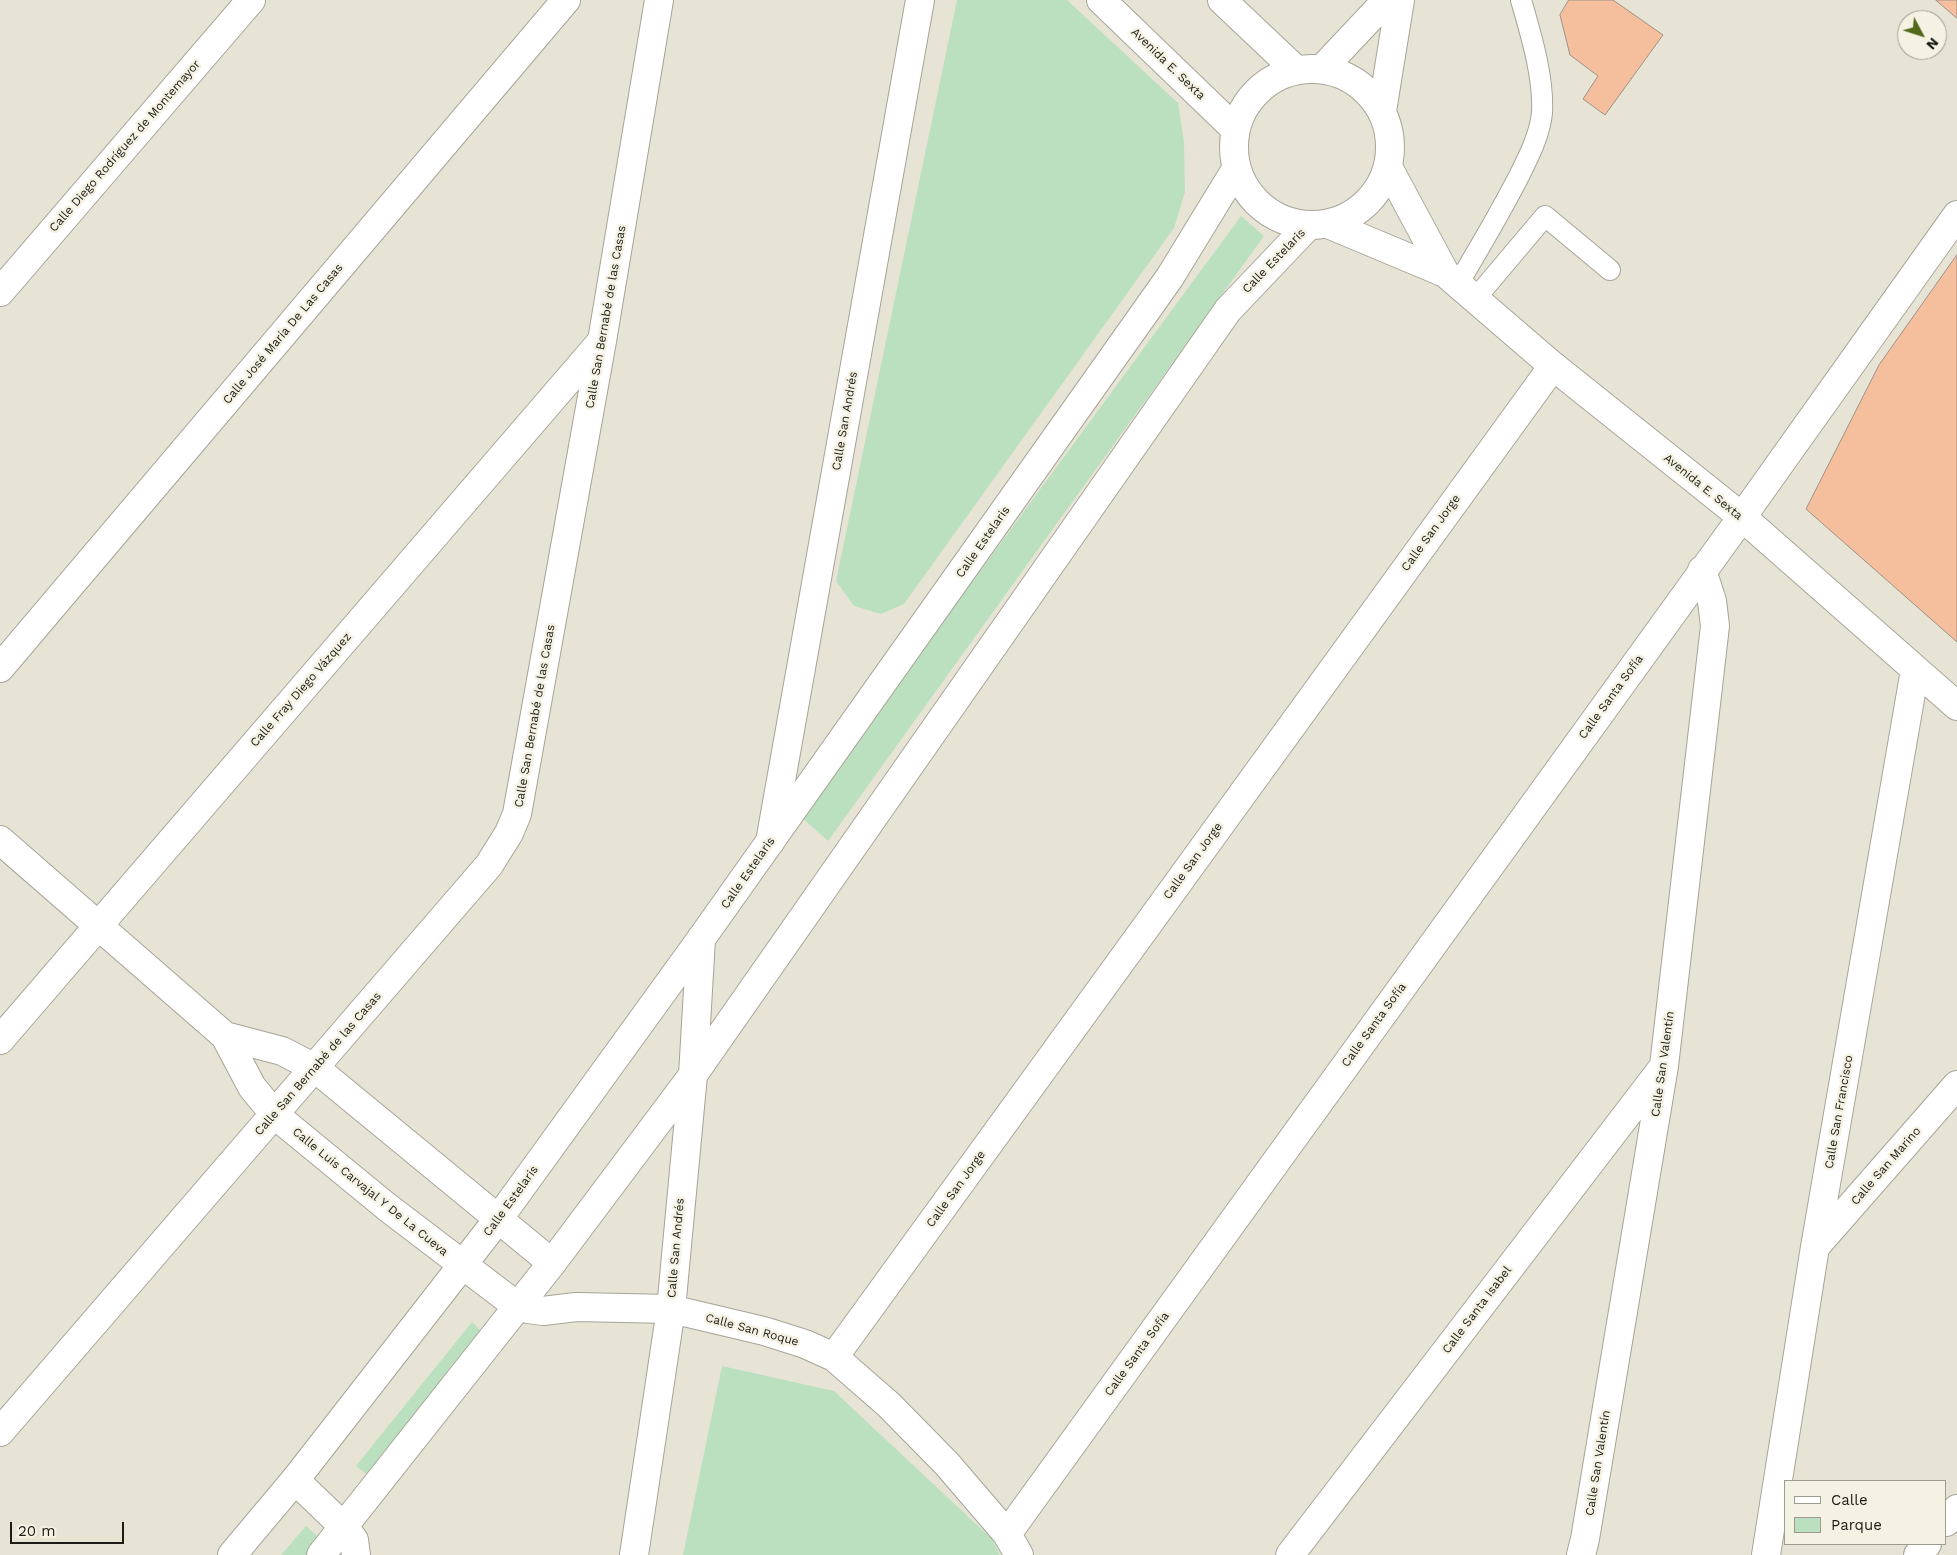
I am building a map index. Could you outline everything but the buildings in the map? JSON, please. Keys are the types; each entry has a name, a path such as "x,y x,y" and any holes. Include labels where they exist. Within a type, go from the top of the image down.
{"street":[{"name":"Calle Diego Rodríguez de Montemayor","path":"0,292 251,0"},
{"name":"Calle José María De Las Casas","path":"0,668 566,0"},
{"name":"Calle San Bernabé de las Casas","path":"0,1432 489,865 509,834 517,814 602,341 659,0"},
{"name":"Calle San Andrés","path":"770,842 920,0"},
{"name":"Avenida E. Sexta","path":"1101,0 1235,129"},
{"path":"1222,0 1309,69 1346,76 1367,90 1382,111 1389,130 1390,148 1388,167 1382,183 1360,209 1345,218 1318,225 1290,223 1274,216 1251,196 1236,169 1235,129 1248,102 1269,81 1309,69 1387,0"},
{"path":"1382,111 1400,0"},
{"name":"Avenida E. Sexta","path":"1388,167 1459,285"},
{"name":"Calle Estelaris","path":"232,1555 296,1480 499,1218 701,939 1170,277 1236,169"},
{"name":"Calle Santa Sofía","path":"1013,1545 1702,570 1742,517 1957,215"},
{"name":"Calle Estelaris","path":"321,1555 552,1263 692,1076 1224,316 1237,299 1318,225"},
{"name":"Avenida E. Sexta","path":"1318,225 1459,285 1553,366 1742,517 1957,706"},
{"name":"Calle Fray Diego Vázquez","path":"0,1040 602,341"},
{"name":"Calle San Jorge","path":"834,1357 1553,366"},
{"name":"Calle San Valentín","path":"1581,1555 1664,1066 1715,626 1712,601 1702,570"},
{"name":"Calle San Francisco","path":"1766,1555 1815,1247 1916,670"},
{"name":"Calle Luis Carvajal Y De La Cueva","path":"0,840 225,1036 252,1086 275,1115 387,1207 517,1306"},
{"name":"Calle San Andrés","path":"634,1555 671,1309 692,1076 701,939"},
{"name":"Calle Luis Carvajal Y De La Cueva","path":"225,1036 282,1051 315,1068 552,1263"},
{"name":"Calle Santa Isabel","path":"1290,1555 1664,1066"},
{"name":"Calle San Marino","path":"1815,1247 1957,1085"},
{"name":"Calle San Roque","path":"517,1306 543,1311 576,1307 671,1309 764,1331 805,1344 834,1357 922,1437 947,1464 1013,1545"},
{"path":"296,1480 344,1527 354,1540 356,1555"},
{"path":"1947,1521 1957,1508"},
{"path":"1918,1555 1926,1545"}],"lane":[{"path":"1459,285 1503,208 1527,160 1542,115 1542,96 1532,39 1521,0"},
{"path":"1459,285 1545,216 1610,270"}],"green space":[{"path":"957,0 1067,0 1178,103 1184,142 1185,192 1174,228 904,604 881,614 854,606 836,581"},
{"path":"1241,216 1264,236 828,841 800,816"},
{"path":"472,1322 485,1335 370,1477 356,1466"},
{"path":"722,1366 834,1391 992,1539 1000,1555 683,1555"},
{"path":"306,1526 323,1541 311,1555 281,1555"}]}
